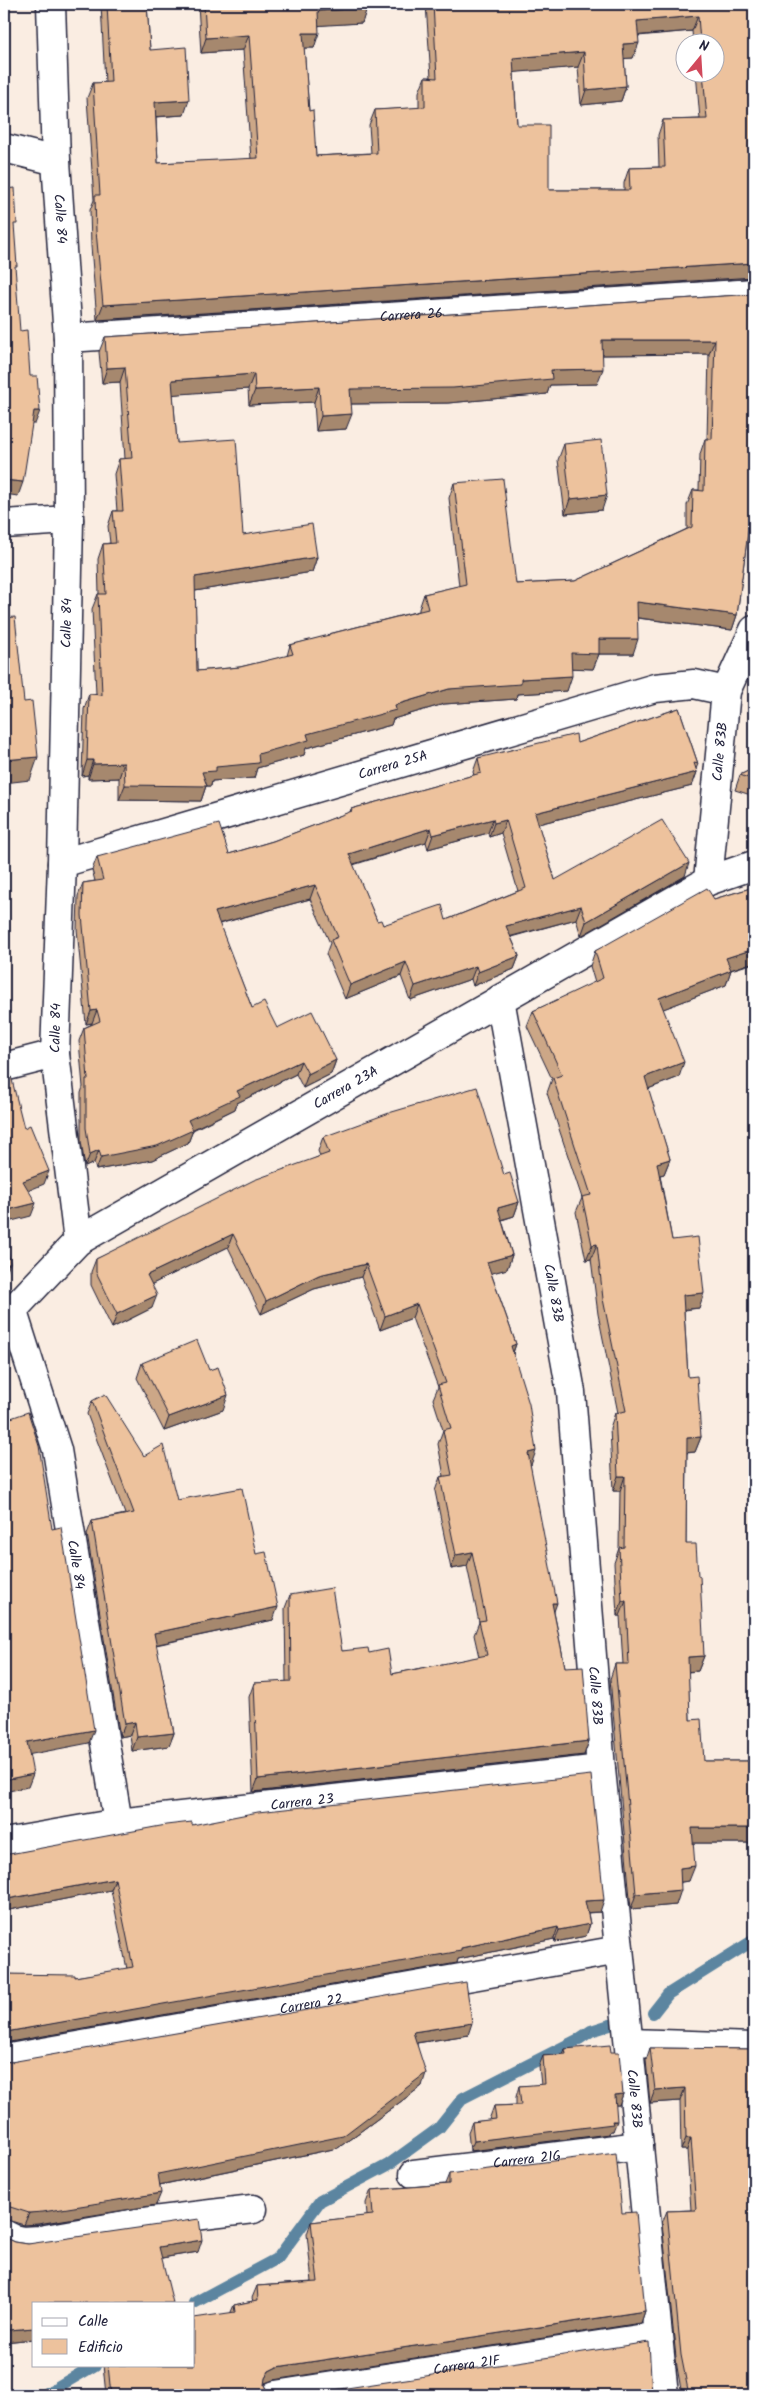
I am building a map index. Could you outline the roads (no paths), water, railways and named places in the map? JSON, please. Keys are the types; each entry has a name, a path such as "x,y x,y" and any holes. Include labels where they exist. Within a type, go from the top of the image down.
{"street":[{"name":"Calle 84","path":"51,4 56,161 68,338 69,520 62,863 55,1054 78,1241"},
{"path":"4,148 56,161"},
{"name":"Carrera 26","path":"68,338 754,293"},
{"path":"4,524 69,520"},
{"name":"Calle 83B","path":"708,881 726,691 754,630"},
{"name":"Carrera 25A","path":"62,863 655,688 694,684 726,691"},
{"name":"Carrera 23A","path":"8,1315 78,1241 708,881 754,865"},
{"name":"Calle 83B","path":"500,999 571,1392 601,1769 664,2395"},
{"path":"4,1067 55,1054"},
{"name":"Calle 84","path":"8,1315 57,1450 118,1823"},
{"name":"Carrera 23","path":"4,1844 118,1823 601,1769"},
{"name":"Carrera 22","path":"4,2059 620,1950"},
{"path":"628,2039 754,2047"},
{"name":"Carrera 21G","path":"414,2174 639,2146"},
{"path":"4,2234 23,2241 40,2240 136,2224 252,2209"},
{"name":"Carrera 21F","path":"275,2395 658,2336"}],"waterway":[{"path":"653,2013 668,1994 754,1940"},
{"path":"195,2302 278,2258 320,2201 388,2165 439,2128 463,2098 579,2039 591,2031 610,2025"},
{"path":"44,2395 93,2366"}]}
